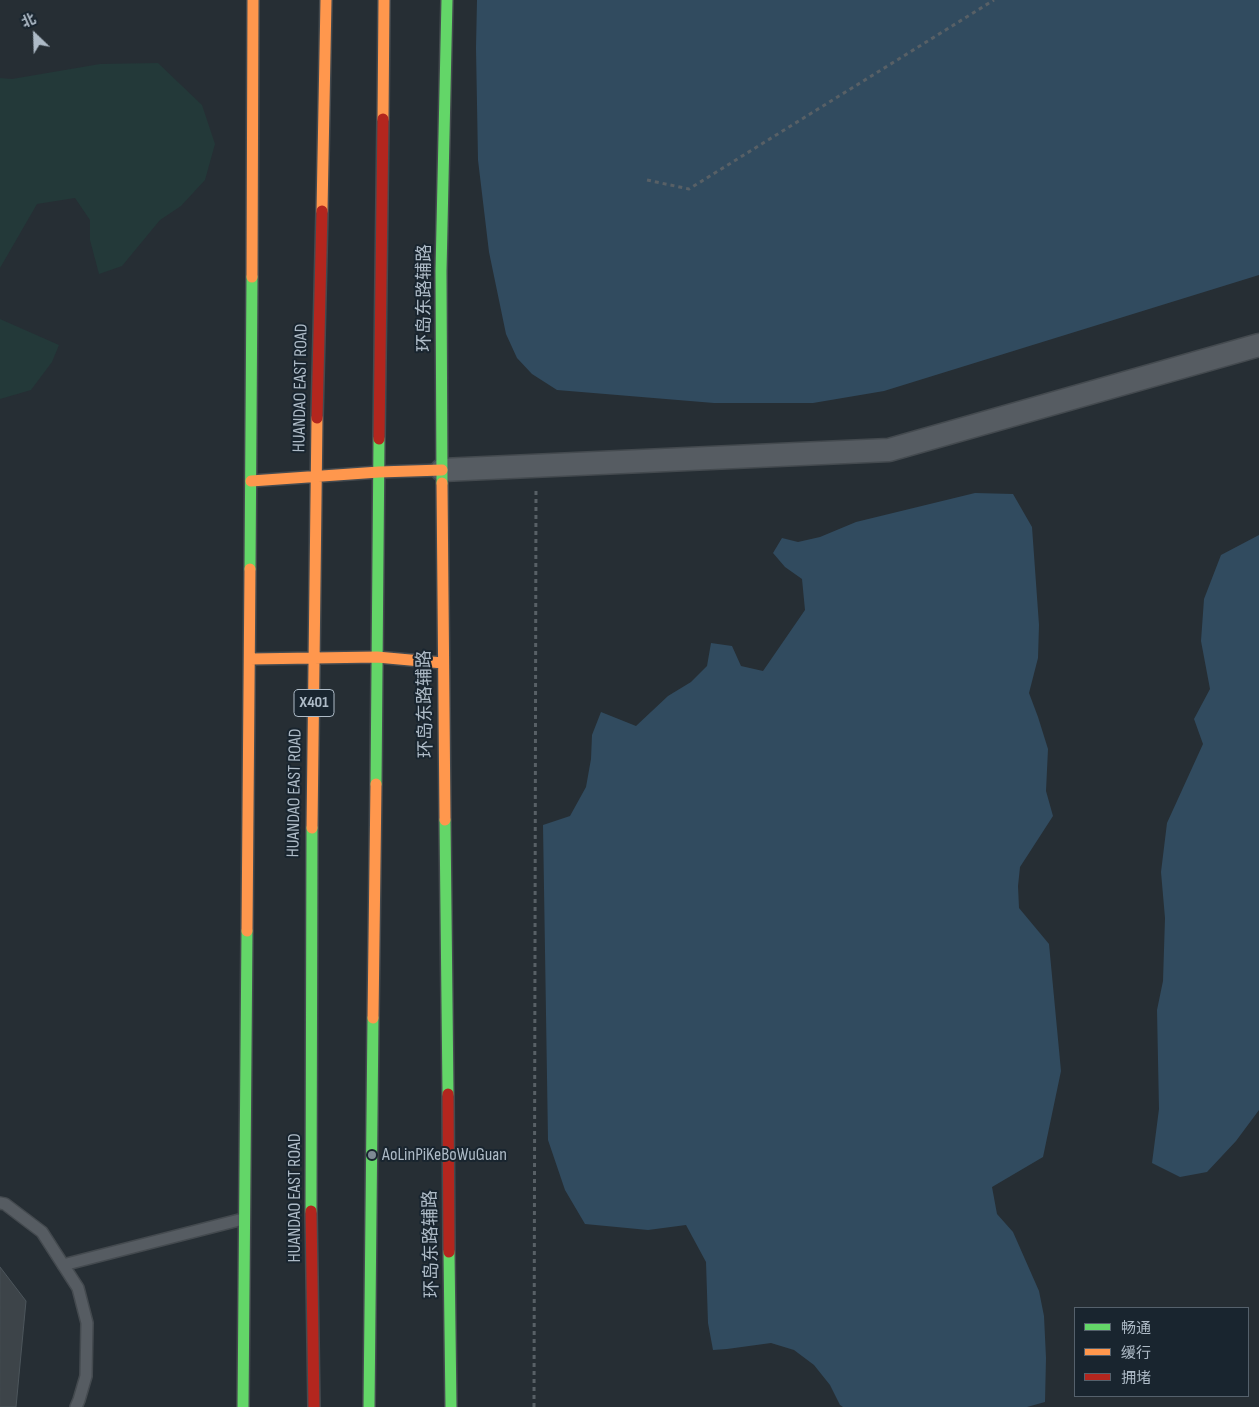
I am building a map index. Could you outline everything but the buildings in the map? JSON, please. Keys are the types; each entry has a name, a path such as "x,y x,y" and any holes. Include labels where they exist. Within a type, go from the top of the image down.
{"main road":[{"path":"244,1407 253,0"},
{"name":"HUANDAO EAST ROAD","path":"314,1407 312,1313 312,854 326,0"},
{"path":"369,1407 384,0"},
{"name":"环岛东路辅路","path":"447,0 441,271 451,1407"},
{"path":"251,481 380,472 442,470"},
{"path":"250,659 377,657 443,663"}],"street":[{"path":"442,470 889,450 1259,345"}],"lane":[{"path":"0,1203 5,1204 42,1232 78,1288 87,1323 86,1376 76,1407"},
{"path":"63,1265 244,1219"}],"path":[{"path":"647,180 689,189 994,0"},
{"path":"534,1407 536,466"}],"green space":[{"path":"158,63 202,105 215,144 205,180 181,206 160,220 122,266 99,274 90,240 90,220 75,198 37,204 0,268 0,78 12,79 100,64"},
{"path":"0,319 59,345 52,362 31,390 0,399"}],"water":[{"path":"477,0 1259,0 1259,275 884,391 813,403 714,403 557,390 532,374 517,358 506,334 489,252 478,160"},
{"path":"975,493 1013,494 1032,527 1039,625 1038,658 1029,693 1048,749 1046,791 1053,816 1020,867 1018,886 1019,908 1049,944 1061,1071 1043,1157 992,1187 997,1214 1013,1232 1039,1291 1044,1316 1046,1358 1045,1402 1027,1407 843,1407 840,1405 830,1385 814,1365 794,1350 771,1343 713,1350 708,1323 706,1262 686,1225 648,1230 585,1224 565,1190 548,1140 543,825 570,816 586,787 591,759 592,735 601,712 636,726 668,696 691,682 707,666 711,643 732,646 741,666 763,671 805,610 802,579 785,567 773,553 782,538 798,542 820,537 856,522"},
{"path":"1259,535 1259,1110 1236,1141 1207,1172 1180,1177 1152,1163 1159,1109 1157,1010 1163,981 1165,918 1161,872 1167,823 1203,744 1194,719 1210,689 1201,641 1204,599 1221,555"}],"traffic: fast":[{"path":"442,483 441,271 447,0"},
{"path":"250,569 252,277"},
{"path":"376,784 379,439"},
{"path":"445,820 448,1094"},
{"path":"311,1211 312,828"},
{"path":"243,1407 247,931"},
{"path":"369,1407 373,1018"},
{"path":"449,1252 451,1407"}],"traffic: slow":[{"path":"252,277 253,0"},
{"path":"322,211 326,0"},
{"path":"383,119 384,0"},
{"path":"312,828 317,418"},
{"path":"251,481 379,472 442,470"},
{"path":"442,483 445,820"},
{"path":"247,931 250,569"},
{"path":"250,659 377,657 443,663"},
{"path":"373,1018 376,784"}],"traffic: jam":[{"path":"379,439 383,119"},
{"path":"317,418 322,211"},
{"path":"448,1094 449,1252"},
{"path":"311,1211 314,1407"}],"place":[{"name":"AoLinPiKeBoWuGuan","path":"372,1155"}]}
